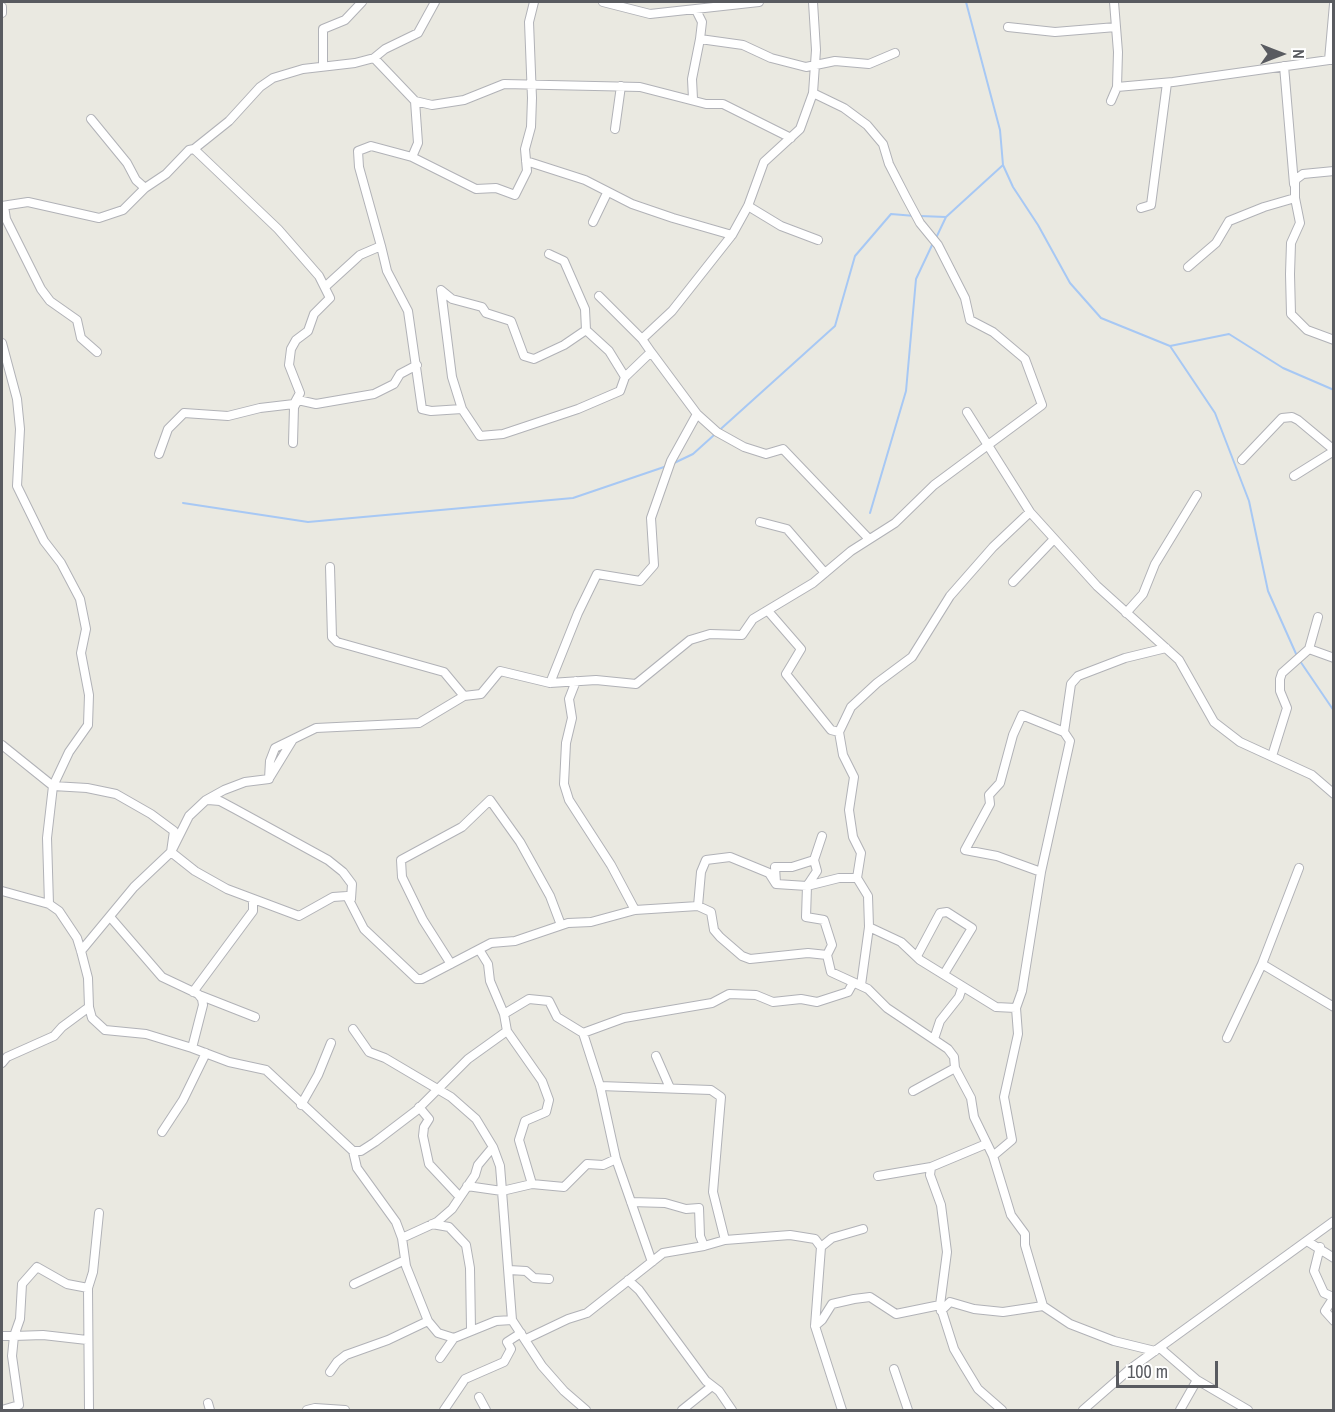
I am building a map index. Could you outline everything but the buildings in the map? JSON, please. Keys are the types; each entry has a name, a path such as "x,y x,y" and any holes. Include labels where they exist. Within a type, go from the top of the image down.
{"street":[{"path":"323,66 323,29 345,20 362,2"},
{"path":"97,352 81,338 77,320 50,301 41,289 6,219 3,206 28,202 99,218 123,210 145,188 166,174 189,150 194,149 229,122 260,87 273,78 323,66 355,63 374,58 385,49 418,33 435,2"},
{"path":"462,409 432,411 422,409 417,365 409,332 408,311 387,271 359,167 358,151 371,146 412,157 476,189 496,188 515,195 527,171 525,149 531,127 529,22 534,2"},
{"path":"603,2 650,14 759,2"},
{"path":"642,339 672,311 732,235 748,206 764,162 800,129 813,93 815,64 813,2"},
{"path":"1111,101 1117,87 1114,2"},
{"path":"1117,87 1167,83 1331,60 1334,4"},
{"path":"2,7 2,13"},
{"path":"693,99 692,79 702,22 696,10"},
{"path":"1008,27 1055,32 1116,27"},
{"path":"700,39 743,45 771,58 806,67 835,61 869,64 895,53"},
{"path":"374,58 415,100 432,105 464,100 504,84 640,87 740,111 791,138"},
{"path":"1284,66 1295,198 1300,223 1291,243 1291,314 1307,330 1334,340"},
{"path":"1142,208 1151,205 1167,83"},
{"path":"615,129 621,86"},
{"path":"81,951 111,918 134,887 171,852 189,816 206,800 245,782 268,779 270,761 275,748 316,728 336,725 419,723 464,696 481,694 500,670 550,683 596,680 636,684 690,640 710,634 742,635 753,619 825,573 869,539 895,523 934,485 1042,405 1025,359 993,332 970,320 965,298 938,245 920,223 890,164 883,144 867,125 844,108 813,93"},
{"path":"412,157 418,143 415,100"},
{"path":"90,119 127,163 136,180 145,188"},
{"path":"194,149 278,229 326,286 330,298 314,314 308,331 296,340 291,349 289,365 299,386 298,400 294,407 293,443"},
{"path":"526,161 585,180 607,193 673,218 732,235"},
{"path":"1294,186 1295,180 1303,174 1334,171"},
{"path":"593,222 607,193"},
{"path":"1188,267 1216,243 1229,221 1295,198"},
{"path":"748,206 781,226 818,240"},
{"path":"326,286 360,255 381,246"},
{"path":"549,254 564,261 585,309 586,330 609,351 625,377"},
{"path":"586,330 564,345 534,359 524,356 511,321 486,313 482,307 452,299 441,290 452,377 462,409 480,436 503,434 578,410 620,391 625,377 651,352"},
{"path":"599,296 642,339 697,414 718,432 744,447 766,454 783,449 869,539"},
{"path":"2,343 17,399 20,429 17,486 44,541 61,563 80,599 86,629 81,653 89,695 88,725 69,752 53,786 47,838 48,904"},
{"path":"159,454 168,429 184,413 228,416 260,408 288,405 298,400 316,404 374,394 394,384 400,374 417,365"},
{"path":"967,412 1030,512 1126,613 1166,648 1189,675 1214,722 1240,742 1312,775 1334,794"},
{"path":"550,683 597,574 640,581 654,565 651,518 670,465 697,414"},
{"path":"1242,460 1282,418 1292,417 1334,450 1294,476"},
{"path":"1126,613 1143,594 1155,564 1197,495"},
{"path":"583,1033 624,1018 712,1003 729,994 756,995 773,1002 801,999 817,1002 848,992 857,984 869,927 867,896 856,878 861,853 853,837 849,810 854,777 843,755 839,732 851,706 912,657 950,596 993,547 1030,512"},
{"path":"760,522 787,529 825,573"},
{"path":"1013,582 1054,539"},
{"path":"330,567 332,637 337,642 444,672 464,696"},
{"path":"768,611 801,649 786,674 831,730 839,732"},
{"path":"1272,756 1287,708 1280,691 1282,673 1309,649 1318,617"},
{"path":"1064,732 1071,684 1078,676 1125,658 1166,648"},
{"path":"1309,649 1334,658"},
{"path":"576,681 569,699 572,718 567,743 564,784 569,800 611,865 635,910"},
{"path":"993,1156 1012,1140 1004,1097 1018,1034 1016,1008 1024,981 1041,872 1070,741 1064,732 1022,715 1013,735 1000,783 989,795 990,804 965,850 997,856 1041,872"},
{"path":"2,745 53,786 87,788 116,794 134,803 174,831 171,852"},
{"path":"206,800 220,801 328,860 352,884 351,899 364,930 410,975 422,979 480,951 491,943 514,941 561,925 591,922 635,910 698,906 711,912 714,930 746,958 808,952 827,955"},
{"path":"451,964 423,920 402,877 401,860 462,827 490,800 520,842 550,896 561,925"},
{"path":"822,836 814,860 817,871 807,886 806,917 824,920 832,945 827,955 831,972 857,984 887,1008 948,1049 954,1057 956,1068 971,1098 974,1117 981,1127 986,1144 993,1156 1011,1215 1025,1234 1025,1245 1043,1306 1070,1324 1114,1341 1157,1349 1197,1380 1246,1410"},
{"path":"171,852 195,870 254,900 299,916 333,897 343,895 351,899"},
{"path":"698,906 701,872 706,860 730,857 769,873 776,884"},
{"path":"776,884 775,867 792,867 814,860"},
{"path":"1227,1038 1262,964 1299,868"},
{"path":"776,884 807,886 839,878 856,878"},
{"path":"2,891 48,904 60,911 77,938 81,951 88,978 89,1007 92,1018 105,1030 146,1034 266,1070 353,1151 357,1168 396,1222 402,1238 412,1286 428,1321 438,1333 454,1338"},
{"path":"196,993 254,911 254,900"},
{"path":"916,956 940,913 947,912 972,928 944,974"},
{"path":"111,918 162,977 255,1017"},
{"path":"869,927 901,942 916,956 962,988 996,1007 1016,1008"},
{"path":"480,951 488,964 490,981 504,1014 507,1030 542,1081 549,1100 546,1112 525,1120 519,1140 532,1184"},
{"path":"1262,964 1334,1007"},
{"path":"934,1040 940,1021 959,997 962,988"},
{"path":"192,1048 203,1005 196,993"},
{"path":"504,1014 529,999 549,1001 557,1017 583,1033 600,1086 616,1159 652,1262"},
{"path":"2,1063 7,1057 54,1036 62,1027 89,1007"},
{"path":"353,1029 369,1052 385,1058 451,1097 476,1119 493,1147 500,1166 512,1320 542,1366 564,1391 586,1410"},
{"path":"353,1151 361,1151 375,1142 419,1107 468,1059 507,1030"},
{"path":"301,1105 318,1075 331,1043"},
{"path":"162,1132 183,1100 206,1053"},
{"path":"656,1056 670,1088"},
{"path":"913,1091 956,1068"},
{"path":"600,1086 711,1090 721,1097 714,1192 725,1240"},
{"path":"419,1107 429,1119 424,1127 423,1136 429,1164 459,1196"},
{"path":"878,1176 931,1167 986,1144"},
{"path":"402,1238 432,1224 452,1209 478,1165 493,1147"},
{"path":"467,1186 502,1191 532,1184 564,1187 587,1164 603,1165 616,1159"},
{"path":"931,1167 930,1175 940,1205 947,1252 941,1308 954,1349 978,1389 1002,1410"},
{"path":"632,1202 665,1203 686,1209 699,1208 700,1236 704,1246"},
{"path":"89,1410 88,1288 93,1272 99,1213"},
{"path":"1083,1410 1157,1349 1334,1221"},
{"path":"432,1224 448,1227 464,1239 470,1268 471,1329"},
{"path":"820,1247 831,1238 863,1229"},
{"path":"444,1410 465,1379 504,1362 511,1349 507,1342 587,1313 663,1253 725,1240 803,1236 815,1239 820,1247 815,1326 842,1410"},
{"path":"1307,1241 1320,1247 1334,1258"},
{"path":"1320,1247 1314,1271 1324,1293 1333,1297 1325,1311 1334,1321"},
{"path":"354,1284 405,1260"},
{"path":"2,1410 19,1405 12,1356 14,1336 20,1319 22,1284 37,1267 67,1284 88,1288"},
{"path":"509,1270 526,1271 534,1278 549,1279"},
{"path":"628,1280 639,1290 672,1337 732,1410"},
{"path":"815,1326 822,1320 832,1304 870,1297 896,1314 941,1308 950,1302 974,1309 1003,1312 1043,1306"},
{"path":"440,1358 454,1338 471,1329 512,1320"},
{"path":"330,1372 346,1355 388,1340 428,1321"},
{"path":"2,1336 43,1335 87,1340"},
{"path":"894,1369 908,1410"},
{"path":"1180,1410 1197,1380"},
{"path":"682,1410 712,1386"},
{"path":"479,1397 486,1410"},
{"path":"307,1410 315,1408 345,1410"}],"waterway":[{"path":"936,238 946,217 1003,165 1000,130 966,2"},
{"path":"1003,165 1013,187 1038,225 1070,283 1101,318 1170,346 1215,413 1249,501 1268,591 1297,656"},
{"path":"672,464 693,454 835,326 855,256 891,214 915,216"},
{"path":"920,216 946,217"},
{"path":"870,513 906,391 916,279 933,243"},
{"path":"1170,346 1229,334 1283,368 1334,390"},
{"path":"183,503 308,522 573,498 667,466"},
{"path":"1300,661 1334,711"}]}
